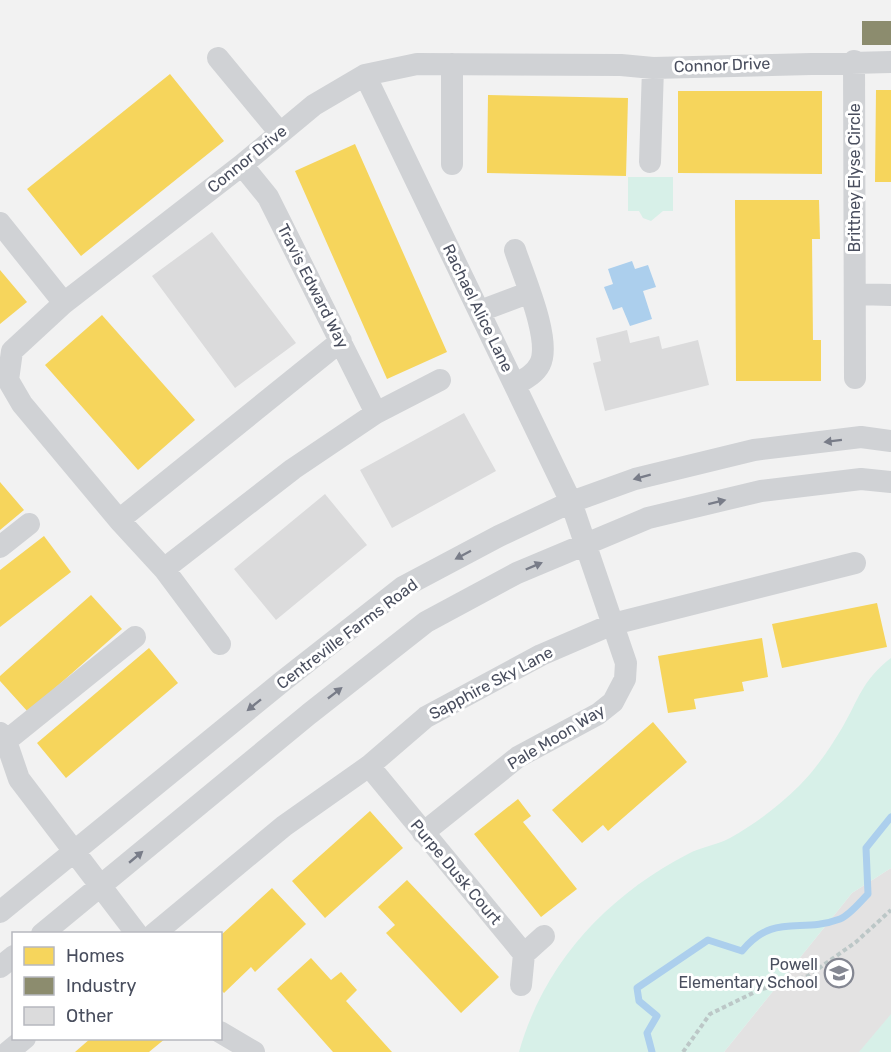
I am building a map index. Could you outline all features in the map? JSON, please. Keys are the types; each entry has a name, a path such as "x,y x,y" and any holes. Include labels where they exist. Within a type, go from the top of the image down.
{"street":[{"path":"218,58 280,133"},
{"name":"Connor Drive","path":"220,644 164,569 119,520 22,404 8,380 12,351 64,303 242,165 314,105 365,75 417,64 621,65 653,68 854,61 891,62"},
{"name":"Brittney Elyse Circle","path":"854,61 855,378"},
{"path":"452,64 452,164"},
{"path":"650,162 653,68"},
{"name":"Rachael Alice Lane","path":"365,75 571,502 585,544"},
{"name":"Travis Edward Way","path":"242,165 268,197 376,413"},
{"path":"0,224 64,303"},
{"path":"514,250 543,341 541,362 534,374 515,385"},
{"path":"480,311 528,293"},
{"path":"856,294 891,295"},
{"path":"119,520 341,341"},
{"path":"164,569 292,469 376,413 440,380"},
{"name":"Centreville Farms Road","path":"0,912 403,587 499,536 571,502 635,479 754,450 861,437 891,441"},
{"path":"43,932 309,714 426,622 517,573 648,518 761,491 861,479 891,483"},
{"path":"0,547 29,524"},
{"name":"Pale Moon Way","path":"423,833 518,757 598,714 613,702 625,679 626,663 585,544"},
{"name":"Sapphire Sky Lane","path":"155,932 284,826 369,766 426,717 541,655 613,624 855,563"},
{"path":"135,637 3,737 19,779 136,932"},
{"name":"Purpe Dusk Court","path":"369,766 524,954"},
{"path":"521,985 524,954 544,936"},
{"path":"0,967 12,958"},
{"path":"222,1033 254,1052"},
{"path":"8,1052 23,1040"}],"path":[{"path":"682,1052 710,1014 759,990 808,976 856,942 891,910"}],"shaded area":[{"name":"Powell Elementary School","path":"891,868 891,1052 724,1052 852,893"}],"green space":[{"path":"628,177 673,177 673,211 663,211 651,221 643,218 639,211 628,211"},
{"path":"891,658 891,868 852,893 724,1052 519,1052 530,1020 545,989 562,961 582,935 631,890 693,852 739,833 791,793 828,751 867,682"},
{"path":"891,1014 891,1052 859,1052"}],"water":[{"path":"632,261 635,269 648,265 656,287 643,291 652,319 630,326 622,307 613,310 604,287 613,284 608,269"}],"building: Homes":[{"path":"170,74 224,141 81,256 27,189"},
{"path":"876,90 891,90 891,182 875,182"},
{"path":"678,91 822,91 822,174 678,173"},
{"path":"488,95 628,98 626,176 487,173"},
{"path":"355,144 447,352 387,379 295,171"},
{"path":"735,200 819,200 820,239 812,239 813,340 821,340 821,381 736,381"},
{"path":"0,270 27,302 0,324"},
{"path":"102,315 195,420 138,470 45,365"},
{"path":"0,482 24,510 0,530"},
{"path":"44,536 71,572 0,627 0,570"},
{"path":"91,595 122,629 28,712 0,681 0,676"},
{"path":"877,603 887,647 782,668 772,624"},
{"path":"762,638 768,677 742,682 744,691 694,699 696,709 668,713 658,656"},
{"path":"149,648 178,683 66,778 37,743"},
{"path":"653,722 687,762 608,831 603,825 582,843 552,810"},
{"path":"518,799 531,816 523,822 577,889 541,917 474,834"},
{"path":"370,811 403,848 325,918 292,881"},
{"path":"407,880 499,977 461,1013 386,933 395,925 378,907"},
{"path":"272,888 306,924 255,972 251,967 224,993 222,991 222,934"},
{"path":"311,958 331,980 341,972 357,990 346,1001 392,1052 333,1052 277,989"},
{"path":"89,1040 164,1040 149,1052 75,1052"}],"building: Industry":[{"path":"862,21 891,21 891,45 862,45"}],"building: Other":[{"path":"212,232 296,343 235,388 152,276"},
{"path":"627,330 630,343 659,336 662,349 698,340 709,385 605,411 593,363 601,361 596,338"},
{"path":"464,413 496,471 392,528 360,470"},
{"path":"325,494 367,545 276,620 234,569"}],"waterway":[{"path":"652,1052 647,1033 657,1016 639,1001 637,988 708,940 742,951 765,932 788,926 826,923 844,917 868,894 866,848 891,817"}],"place":[{"name":"Powell Elementary School","path":"839,973"}]}
